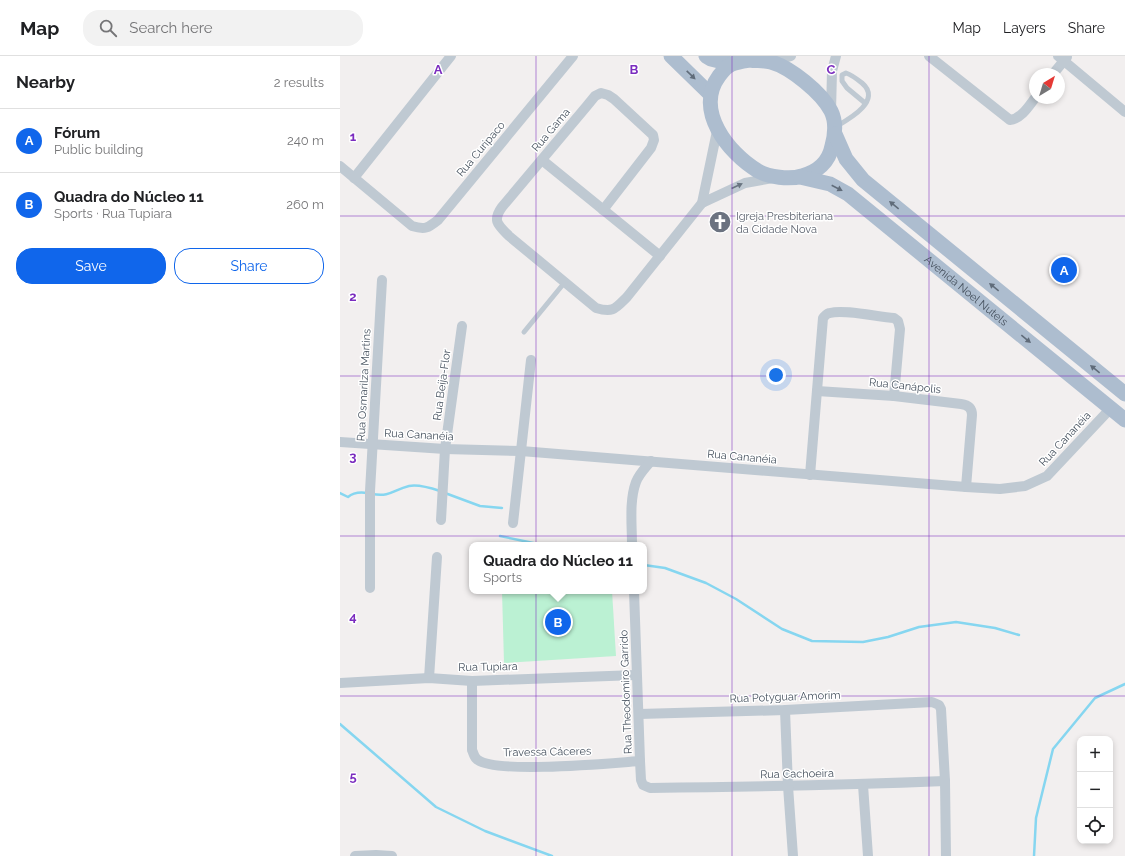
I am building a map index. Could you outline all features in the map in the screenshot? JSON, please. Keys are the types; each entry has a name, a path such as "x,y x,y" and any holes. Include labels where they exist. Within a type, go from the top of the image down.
{"main road":[{"path":"671,56 710,94"},
{"path":"706,56 711,59 731,64 750,60 771,62 792,72 816,92 831,112 835,131 831,153 825,163 813,172 800,177 779,177 759,171 740,158 717,131 712,116 710,94 716,80 731,64"},
{"name":"Avenida Noel Nutels","path":"835,131 846,159 863,180 1125,394"},
{"name":"Avenida Noel Nutels","path":"800,177 830,184 848,194 1125,420"}],"street":[{"path":"340,166 354,178 451,56"},
{"name":"Rua Curipaco","path":"354,178 412,226 421,229 429,227 438,220 573,56"},
{"path":"771,62 791,56"},
{"path":"831,112 832,71 836,56"},
{"path":"929,56 1008,119 1013,120 1020,115 1030,104"},
{"path":"1057,68 1063,58 1125,112"},
{"name":"Rua Gama","path":"565,282 500,227 497,221 497,215 595,96 601,93 614,99 653,136 654,140 651,148 603,210"},
{"path":"702,203 717,131"},
{"path":"542,160 660,256"},
{"path":"565,282 596,308 609,311 617,307 627,298 702,203 744,183 779,177"},
{"name":"Rua Osmarilza Martins","path":"370,588 370,491 382,280"},
{"path":"810,475 823,318 826,314 836,312 894,318 898,321 900,329 894,396"},
{"name":"Rua Beija-Flor","path":"441,520 445,449 462,326"},
{"path":"513,523 531,360"},
{"name":"Rua Canápolis","path":"817,391 894,396 964,404 972,411 966,487"},
{"name":"Rua Cananéia","path":"340,442 445,449 521,451 1000,489 1025,486 1047,476 1111,408"},
{"path":"632,542 631,517 633,493 636,481 651,461"},
{"path":"429,678 437,557"},
{"name":"Rua Theodomiro Garrido","path":"634,594 641,780 643,785 650,788"},
{"name":"Rua Tupiara","path":"340,683 429,678 472,681 636,675"},
{"name":"Travessa Cáceres","path":"472,681 472,750 476,759 484,763 501,766 523,767 640,761"},
{"name":"Rua Potyguar Amorim","path":"639,714 785,710 932,702 941,710 945,781"},
{"path":"785,710 792,852"},
{"path":"945,781 946,856"},
{"name":"Rua Cachoeira","path":"650,788 863,785 945,781"},
{"path":"863,785 868,856"},
{"path":"355,856 392,856"}],"lane":[{"path":"835,131 854,115 865,103 869,98 869,92 866,87 851,75 846,73 842,76 842,82 846,88 865,103"},
{"path":"524,332 565,282"}],"green space":[{"path":"502,594 612,594 616,656 504,663"}],"waterway":[{"path":"372,494 384,495 409,486 424,487 440,491"},
{"path":"340,493 348,497 357,493 367,493"},
{"path":"445,493 480,506 502,508"},
{"path":"500,536 529,542"},
{"path":"647,565 665,568 706,583 736,599 782,629 812,641 863,642 888,637 919,627 956,622 995,628 1019,635"},
{"path":"1034,856 1036,818 1053,749 1095,698 1125,684"},
{"path":"340,724 436,807 485,831 552,856"}],"place":[{"name":"Igreja Presbiteriana da Cidade Nova","path":"720,222"},
{"name":"Fórum","path":"1064,270"},
{"name":"Quadra do Núcleo 11","path":"558,622"}]}
